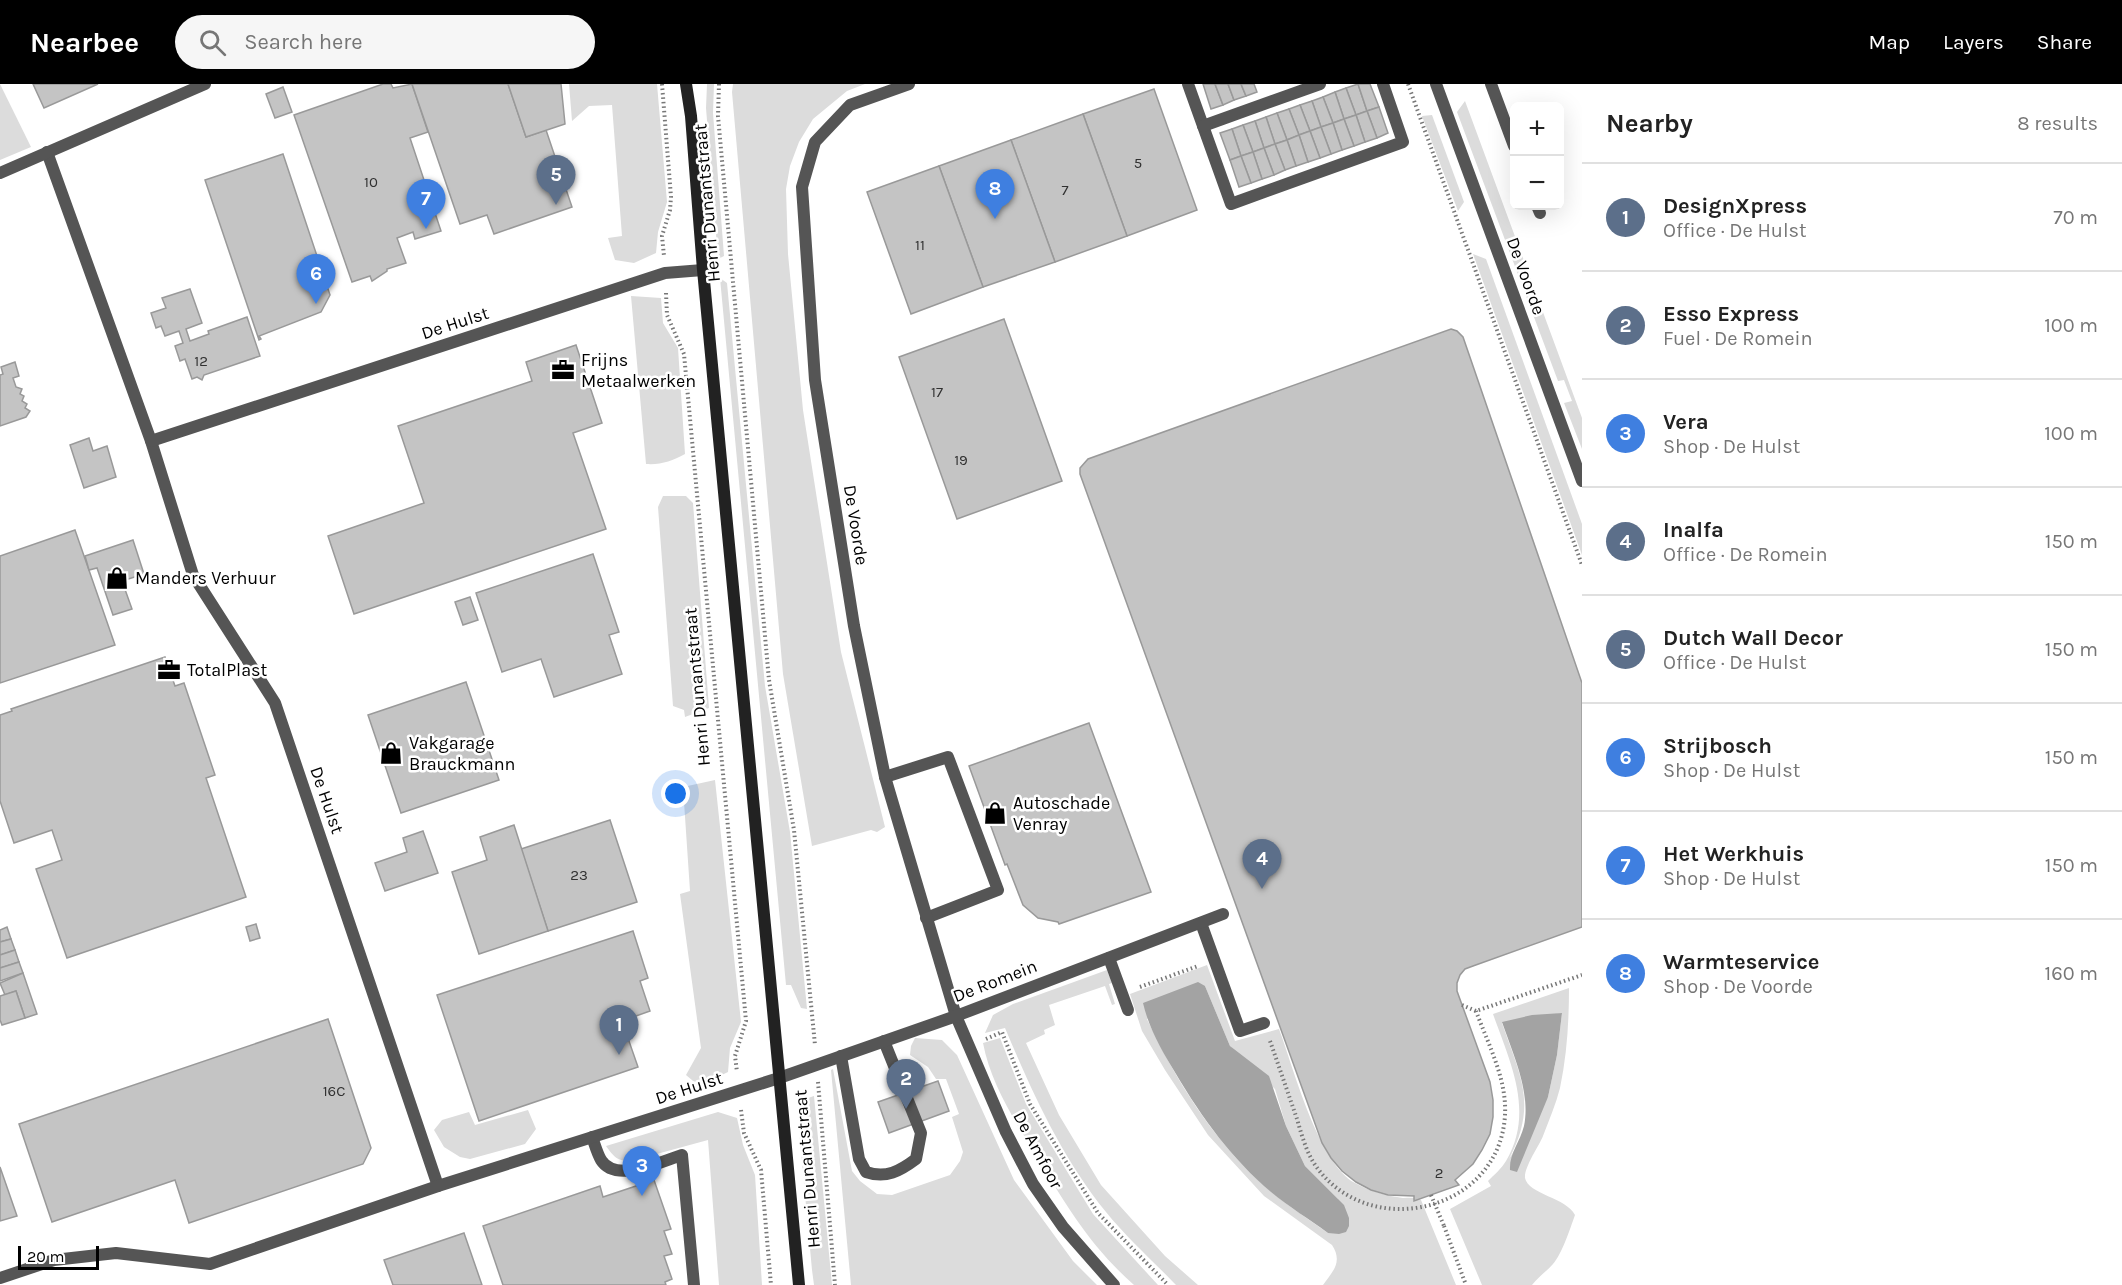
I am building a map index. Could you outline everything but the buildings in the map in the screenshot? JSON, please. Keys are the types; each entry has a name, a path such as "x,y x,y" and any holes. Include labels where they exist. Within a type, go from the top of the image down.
{"main road":[{"name":"Henri Dunantstraat","path":"686,84 691,116 703,270 799,1285"},
{"name":"Henri Dunantstraat","path":"691,116 696,84"}],"street":[{"path":"0,172 205,84"},
{"name":"De Voorde","path":"909,84 850,105 815,142 802,187 815,380 854,626 885,777 956,1016"},
{"path":"1188,84 1231,204 1403,142 1383,84"},
{"path":"1203,126 1320,84"},
{"path":"1491,84 1510,133"},
{"name":"De Voorde","path":"1439,85 1582,480"},
{"name":"De Hulst","path":"47,152 151,441 193,575 275,704 438,1186"},
{"name":"De Hulst","path":"151,441 665,273 703,270"},
{"path":"885,777 948,756 998,890 926,918"},
{"name":"De Romein","path":"779,1078 956,1016 1223,914"},
{"path":"1201,922 1240,1031 1264,1023"},
{"path":"1109,958 1128,1010"},
{"name":"De Amfoor","path":"956,1016 1006,1132 1033,1184 1063,1227 1114,1285"},
{"path":"841,1056 859,1159 866,1172 874,1175 899,1171 916,1159 921,1133 884,1041"},
{"name":"De Hulst","path":"0,1278 54,1260 116,1253 210,1264 438,1186 779,1078"},
{"path":"592,1137 602,1162 615,1169 634,1171 682,1155 694,1285"}],"path":[{"name":"Henri Dunantstraat","path":"662,84 671,197 670,210 662,236 667,315 684,354 746,1021 735,1056 738,1091 744,1133 761,1170 771,1285"},
{"name":"Henri Dunantstraat","path":"719,84 718,128 769,680 794,830 817,1064 835,1285"},
{"path":"1408,84 1582,565"},
{"path":"1122,994 1215,960"},
{"path":"1462,1005 1476,1011 1582,975"},
{"path":"1264,1023 1307,1149 1317,1169 1339,1192 1363,1203 1389,1209 1419,1208 1444,1201 1477,1181 1491,1161 1499,1143 1505,1116 1503,1084 1476,1011"},
{"path":"968,1045 1002,1032 1030,1104 1098,1213 1168,1285"},
{"path":"1431,1195 1466,1285"}],"shaded area":[{"path":"0,84 31,147 0,160"},
{"path":"569,84 657,84 667,202 658,232 656,253 634,263 615,260 608,238 622,236 612,105 589,106 572,121"},
{"path":"707,84 714,84 713,113 724,256 718,259 706,108"},
{"path":"733,84 865,84 847,91 813,119 799,142 790,166 786,189 788,254 803,410 841,652 885,827 877,832 871,830 812,846 783,674"},
{"path":"1465,101 1582,418 1582,449 1564,403 1572,401 1564,380 1558,381 1457,112"},
{"path":"1432,115 1464,202 1458,211 1422,116"},
{"path":"1473,254 1486,259 1582,524 1582,555"},
{"path":"720,278 727,283 765,686 790,832 807,1009 801,1008 791,985 786,985"},
{"path":"631,296 661,298 663,323 678,348 685,454 662,463 646,464"},
{"path":"663,496 686,496 693,503 709,708 685,717 684,710 673,706 658,507"},
{"path":"715,780 741,1022 730,1048 728,1072 699,1086 686,1075 701,1048 680,894 690,891 683,787"},
{"path":"1207,965 1235,1041 1279,1029 1309,1114 1330,1156 1342,1172 1360,1186 1384,1194 1421,1200 1456,1285 1323,1285 1337,1261 1332,1245 1264,1196 1208,1135 1142,1031 1130,994","holes":["1205,986 1230,1046 1275,1089 1286,1126 1305,1166 1338,1199 1328,1233 1269,1190 1226,1147 1182,1085 1147,1019"]},
{"path":"1107,970 1112,983 1109,984 1115,1004 1112,1005 1105,986 1049,1005 1055,1025 1044,1030 1045,1034 1026,1043 1059,1115 1101,1185 1165,1256 1198,1285 1176,1285 1114,1222 1075,1169 1049,1124 1005,1028 985,1033 993,1015 1013,1004"},
{"path":"1198,982 1205,986 1230,1046 1269,1076 1286,1126 1305,1166 1344,1205 1349,1218 1346,1232 1328,1233 1278,1197 1243,1166 1196,1106 1171,1065 1152,1031 1143,1003"},
{"path":"1569,988 1567,1038 1560,1088 1543,1136 1525,1173 1525,1178 1533,1188 1564,1204 1575,1215 1566,1241 1556,1260 1532,1285 1482,1285 1450,1209 1491,1186 1488,1181 1506,1161 1519,1124 1517,1087 1493,1014","holes":["1562,1013 1557,1055 1548,1097 1509,1159 1518,1140 1524,1106 1520,1075 1502,1023"]},
{"path":"1562,1013 1557,1055 1548,1097 1517,1172 1510,1170 1511,1159 1524,1126 1526,1113 1520,1073 1502,1022 1532,1015"},
{"path":"915,1038 942,1040 957,1055 1014,1180 1073,1261 1097,1285 851,1285 831,1070 833,1069 852,1171 860,1181 877,1194 892,1195 950,1175 960,1161 963,1152 952,1117 959,1114 946,1079 936,1079 928,1067 910,1055"},
{"path":"1000,1038 1026,1104 1093,1214 1158,1285 1134,1285 1105,1256 1059,1193 1013,1117 992,1074 983,1043"},
{"path":"814,1096 832,1285 814,1285 812,1270 798,1119 803,1119 808,1098"},
{"path":"528,1110 536,1129 525,1144 470,1159 460,1157 444,1147 434,1130 442,1120 469,1112 475,1125"},
{"path":"718,1112 737,1118 743,1145 755,1175 762,1285 719,1285 708,1140 631,1161 616,1158 606,1146"}],"place":[{"name":"Dutch Wall Decor","path":"556,205"},
{"name":"Warmteservice","path":"995,219"},
{"name":"Het Werkhuis","path":"426,229"},
{"name":"Strijbosch","path":"316,304"},
{"name":"Frijns Metaalwerken","path":"563,370"},
{"name":"Manders Verhuur","path":"117,578"},
{"name":"TotalPlast","path":"169,670"},
{"name":"Vakgarage Brauckmann","path":"391,753"},
{"name":"Autoschade Venray","path":"995,813"},
{"name":"Inalfa","path":"1262,889"},
{"name":"DesignXpress","path":"619,1055"},
{"name":"Esso Express","path":"906,1109"},
{"name":"Vera","path":"642,1196"}]}
